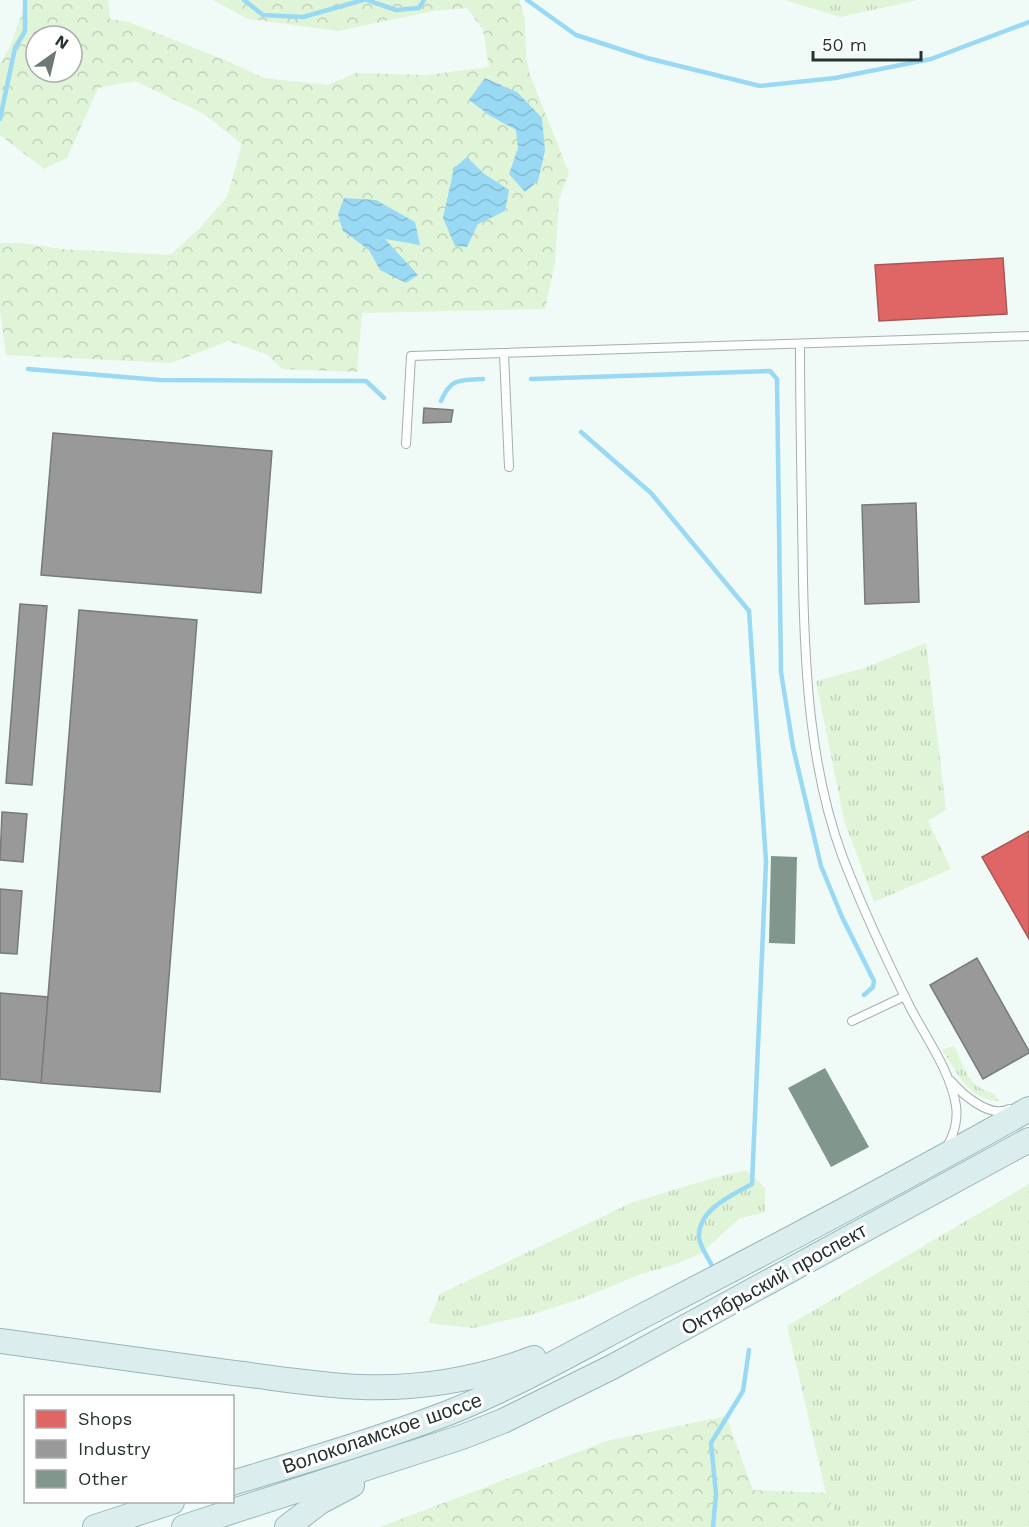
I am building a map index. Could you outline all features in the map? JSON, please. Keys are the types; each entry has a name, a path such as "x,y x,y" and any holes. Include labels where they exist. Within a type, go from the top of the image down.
{"main road":[{"name":"Октябрьский проспект","path":"656,1309 909,1176 1021,1108"},
{"name":"Октябрьский проспект","path":"516,1414 612,1367 1029,1140"},
{"name":"Волоколамское шоссе","path":"234,1482 360,1445 448,1413 512,1384 656,1309"},
{"path":"0,1341 326,1384 359,1387 406,1386 452,1381 508,1368 656,1309"},
{"name":"Волоколамское шоссе","path":"184,1527 462,1437 516,1414"},
{"path":"287,1527 338,1492 387,1470 454,1448 516,1414"},
{"path":"95,1527 169,1503"}],"lane":[{"path":"406,444 411,356 1029,336"},
{"path":"800,344 804,630 816,750 842,856 905,996 949,1080 956,1108 956,1121 951,1140 939,1154 909,1176"},
{"path":"504,354 509,467"},
{"path":"852,1021 905,996"},
{"path":"949,1080 974,1102 995,1110 1021,1108"}],"green space":[{"path":"27,0 108,0 110,19 129,22 264,78 328,85 356,73 426,75 489,67 483,30 467,8 433,11 338,31 248,19 213,0 519,0 525,19 526,57 530,75 569,173 559,199 555,262 545,309 362,313 357,372 282,369 268,355 229,341 171,363 6,355 0,310 0,243 170,255 199,229 227,197 242,144 204,114 135,81 98,88 67,158 44,169 0,135 0,64 9,49"},
{"path":"785,0 918,0 840,17"},
{"path":"926,643 946,810 928,821 951,869 874,902 844,820 816,681 864,668"},
{"path":"954,1046 968,1076 978,1086 993,1093 999,1101 979,1096 964,1083 942,1049"},
{"path":"746,1170 765,1188 765,1212 739,1219 700,1254 534,1314 473,1328 428,1323 440,1294 631,1203"},
{"path":"1029,1184 1029,1527 843,1527 826,1493 787,1326"},
{"path":"726,1416 753,1490 826,1493 843,1527 380,1527 607,1441"}],"water":[{"path":"485,78 517,92 542,118 545,151 538,181 525,192 509,174 518,148 516,130 489,115 469,100"},
{"path":"467,157 483,173 509,190 505,211 478,224 467,247 455,246 443,218 454,168"},
{"path":"344,198 376,200 415,222 420,245 385,239 418,275 406,283 380,270 369,250 343,231 338,214"}],"building: Shops":[{"path":"1003,258 1007,314 879,321 875,265"},
{"path":"1029,831 1029,939 982,857"}],"building: Industry":[{"path":"424,408 453,410 451,422 423,423"},
{"path":"53,433 272,451 261,593 41,575"},
{"path":"916,503 919,602 865,604 862,505"},
{"path":"20,604 47,606 32,785 6,783"},
{"path":"79,610 197,620 160,1092 41,1083"},
{"path":"2,812 27,814 23,862 0,860"},
{"path":"0,889 22,891 17,954 0,953"},
{"path":"977,958 1029,1051 983,1079 930,985"},
{"path":"0,993 48,997 41,1083 0,1079"}],"building: Other":[{"path":"771,856 797,857 795,944 769,943"},
{"path":"825,1068 869,1147 831,1167 788,1088"}],"waterway":[{"path":"0,119 15,48 25,31 25,0"},
{"path":"244,0 263,15 303,17 363,0"},
{"path":"367,0 396,10 419,8 424,0"},
{"path":"527,0 576,35 647,58 760,86 835,78 931,59 1029,22"},
{"path":"28,369 160,380 366,381 384,398"},
{"path":"531,379 770,371 777,379 781,672 793,747 821,866 842,917 874,981 873,987 864,995"},
{"path":"441,401 452,384 483,379"},
{"path":"581,432 651,493 749,611 766,862 752,1184 717,1205 704,1219 699,1238 711,1264"},
{"path":"713,1527 716,1494 711,1443 743,1391 749,1350"}]}
